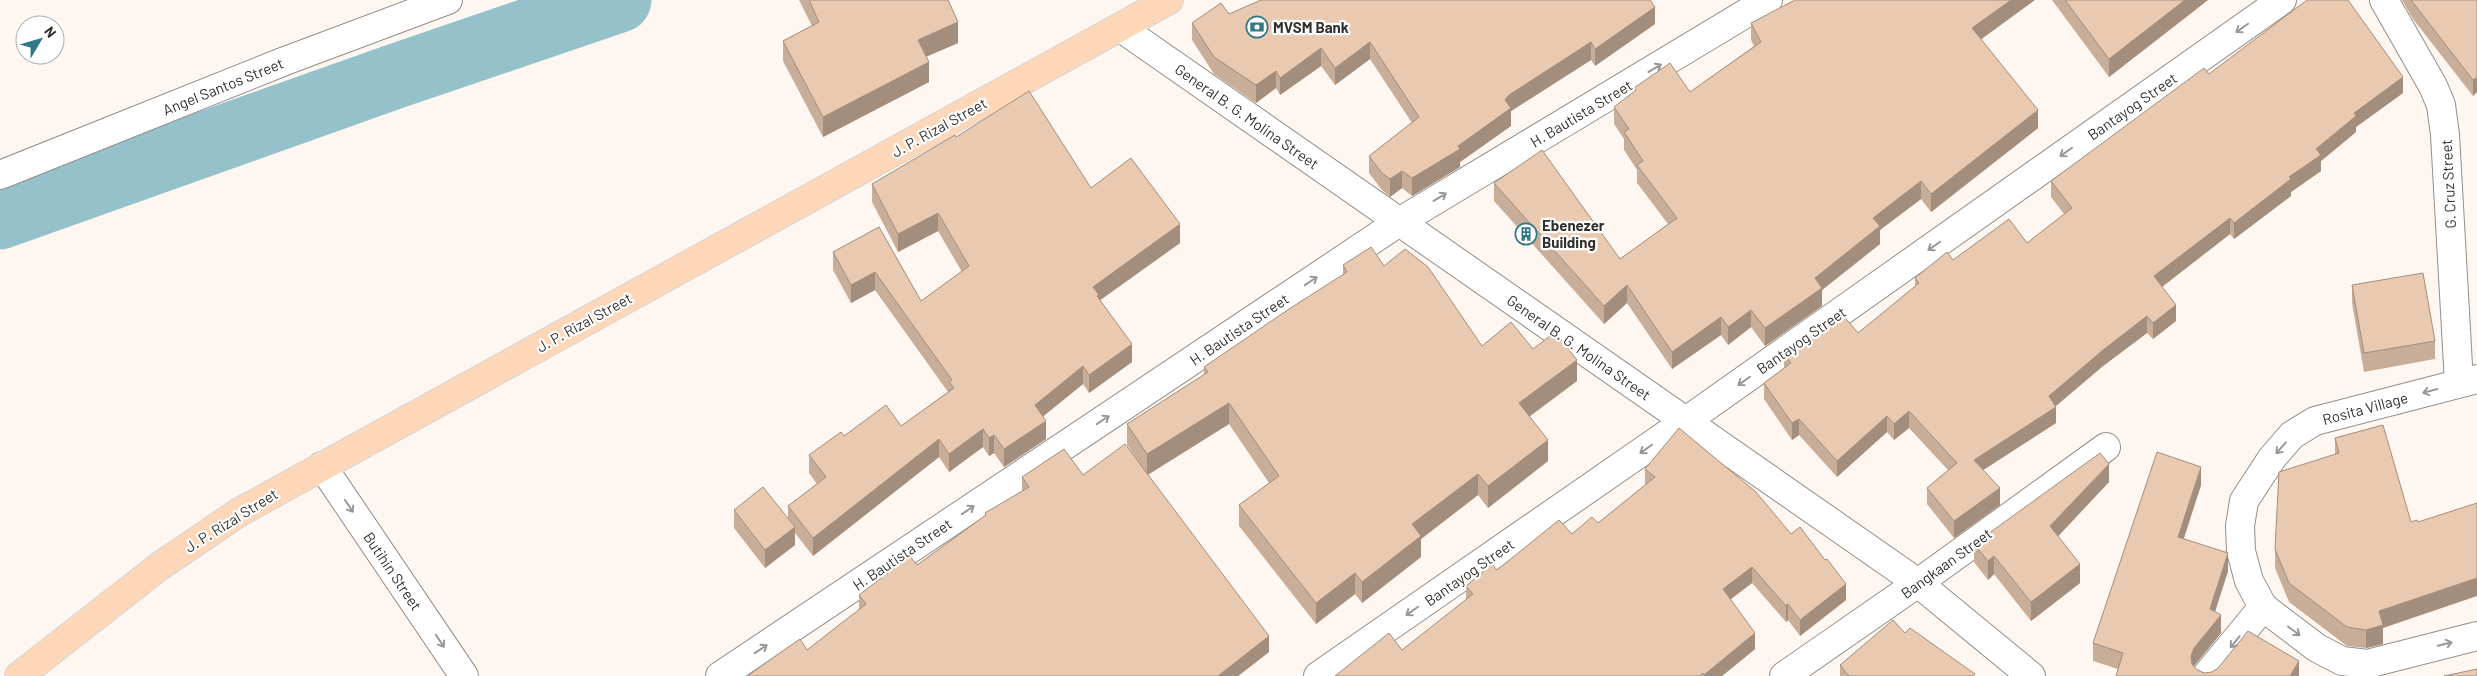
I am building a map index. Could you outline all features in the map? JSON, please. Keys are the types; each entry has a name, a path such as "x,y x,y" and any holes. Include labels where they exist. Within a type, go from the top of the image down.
{"main road":[{"name":"J. P. Rizal Street","path":"19,676 160,566 238,513 1169,0"}],"street":[{"name":"Angel Santos Street","path":"0,175 285,61 448,0"},
{"name":"H. Bautista Street","path":"720,676 1399,222 1768,0"},
{"name":"Bantayog Street","path":"1318,676 1686,421 2282,0"},
{"name":"G. Cruz Street","path":"2384,0 2433,86 2441,105 2446,135 2468,381"},
{"name":"General B. G. Molina Street","path":"1121,28 1918,583 2030,674"},
{"name":"Rosita Village","path":"2468,381 2315,421 2292,434 2272,458 2244,501 2240,526 2241,551 2249,581 2263,607 2317,648 2342,661 2366,664 2477,636"},
{"name":"Bangkaan Street","path":"1784,676 1918,583 2106,447"},
{"name":"Butihin Street","path":"322,466 464,676"},
{"path":"2206,676 2263,607"}],"building":[{"path":"809,0 948,0 958,22 918,40 929,62 823,117 783,41 819,22"},
{"path":"1261,0 1650,0 1655,7 1595,49 1591,42 1509,95 1505,100 1511,108 1458,146 1460,149 1412,178 1402,171 1390,179 1382,173 1369,156 1419,117 1370,42 1335,68 1321,48 1280,78 1276,71 1256,85 1214,57 1192,23 1221,3 1229,14"},
{"path":"1795,0 2011,0 1972,28 2038,110 1931,194 1921,181 1873,218 1880,226 1815,278 1822,288 1765,328 1751,310 1728,327 1721,317 1672,352 1627,285 1604,306 1494,183 1542,150 1620,259 1677,218 1637,165 1643,161 1624,132 1629,129 1614,107 1636,90 1634,88 1670,63 1690,92 1761,42 1751,23"},
{"path":"2065,0 2185,0 2109,59"},
{"path":"2307,0 2348,0 2403,77 2354,113 2356,116 2316,149 2321,155 2289,177 2291,179 2234,223 2230,218 2154,276 2176,305 2153,323 2147,316 2049,396 2056,407 1974,460 2000,488 1954,521 1927,488 1957,463 1909,411 1894,424 1887,416 1837,461 1799,419 1792,423 1764,383 1791,363 1784,354 1842,314 1858,333 1919,283 1915,278 1947,252 1953,260 2009,219 2027,243 2072,208 2051,181 2204,68 2209,74"},
{"path":"2411,0 2477,0 2477,77 2473,80"},
{"path":"1029,91 1091,188 1131,158 1180,224 1093,287 1099,295 1097,296 1132,344 1089,375 1083,366 1035,405 1046,421 1004,449 994,435 989,438 983,429 949,454 939,439 813,538 788,506 826,477 809,455 841,432 844,436 886,405 901,426 954,388 949,382 952,380 875,272 851,285 833,252 879,227 921,301 969,266 938,213 898,234 872,184 955,135 956,137"},
{"path":"1371,247 1384,266 1405,249 1428,267 1482,346 1511,322 1533,349 1555,332 1577,360 1519,403 1548,440 1488,486 1478,474 1412,524 1421,536 1362,582 1355,573 1316,603 1239,505 1279,476 1229,403 1147,454 1127,424 1208,372 1204,367 1347,272 1343,265"},
{"path":"2423,273 2435,341 2364,353 2352,285"},
{"path":"2383,425 2411,522 2417,520 2418,522 2477,503 2477,578 2379,611 2383,625 2366,630 2347,627 2289,583 2275,549 2279,472 2339,453 2335,438"},
{"path":"1679,428 1756,492 1791,534 1800,527 1846,584 1800,620 1788,604 1786,606 1752,567 1723,589 1755,633 1704,675 1703,673 1699,676 1335,676 1389,633 1402,650 1473,594 1466,586 1492,564 1497,570 1559,520 1572,534 1592,517 1598,523 1655,477 1645,469"},
{"path":"1125,444 1269,636 1218,676 748,676 800,639 807,650 866,604 859,595 910,556 917,565 986,515 985,513 1029,487 1022,477 1064,449 1083,475"},
{"path":"2157,452 2201,467 2178,537 2228,553 2210,609 2221,615 2194,648 2191,656 2192,664 2196,669 2204,673 2212,672 2218,668 2248,631 2299,661 2290,676 2116,676 2123,653 2093,643"},
{"path":"2100,453 2109,464 2050,526 2080,564 2031,602 1994,556 1988,561 1974,544"},
{"path":"763,487 795,527 765,550 734,510"},
{"path":"1893,620 1905,633 1910,628 1975,674 1973,676 1849,676 1840,665"},
{"path":"2477,669 2477,676 2444,676"}],"waterway":[{"path":"0,217 396,76 619,0"}],"place":[{"name":"MVSM Bank","path":"1257,27"},
{"name":"Ebenezer Building","path":"1526,234"}]}
